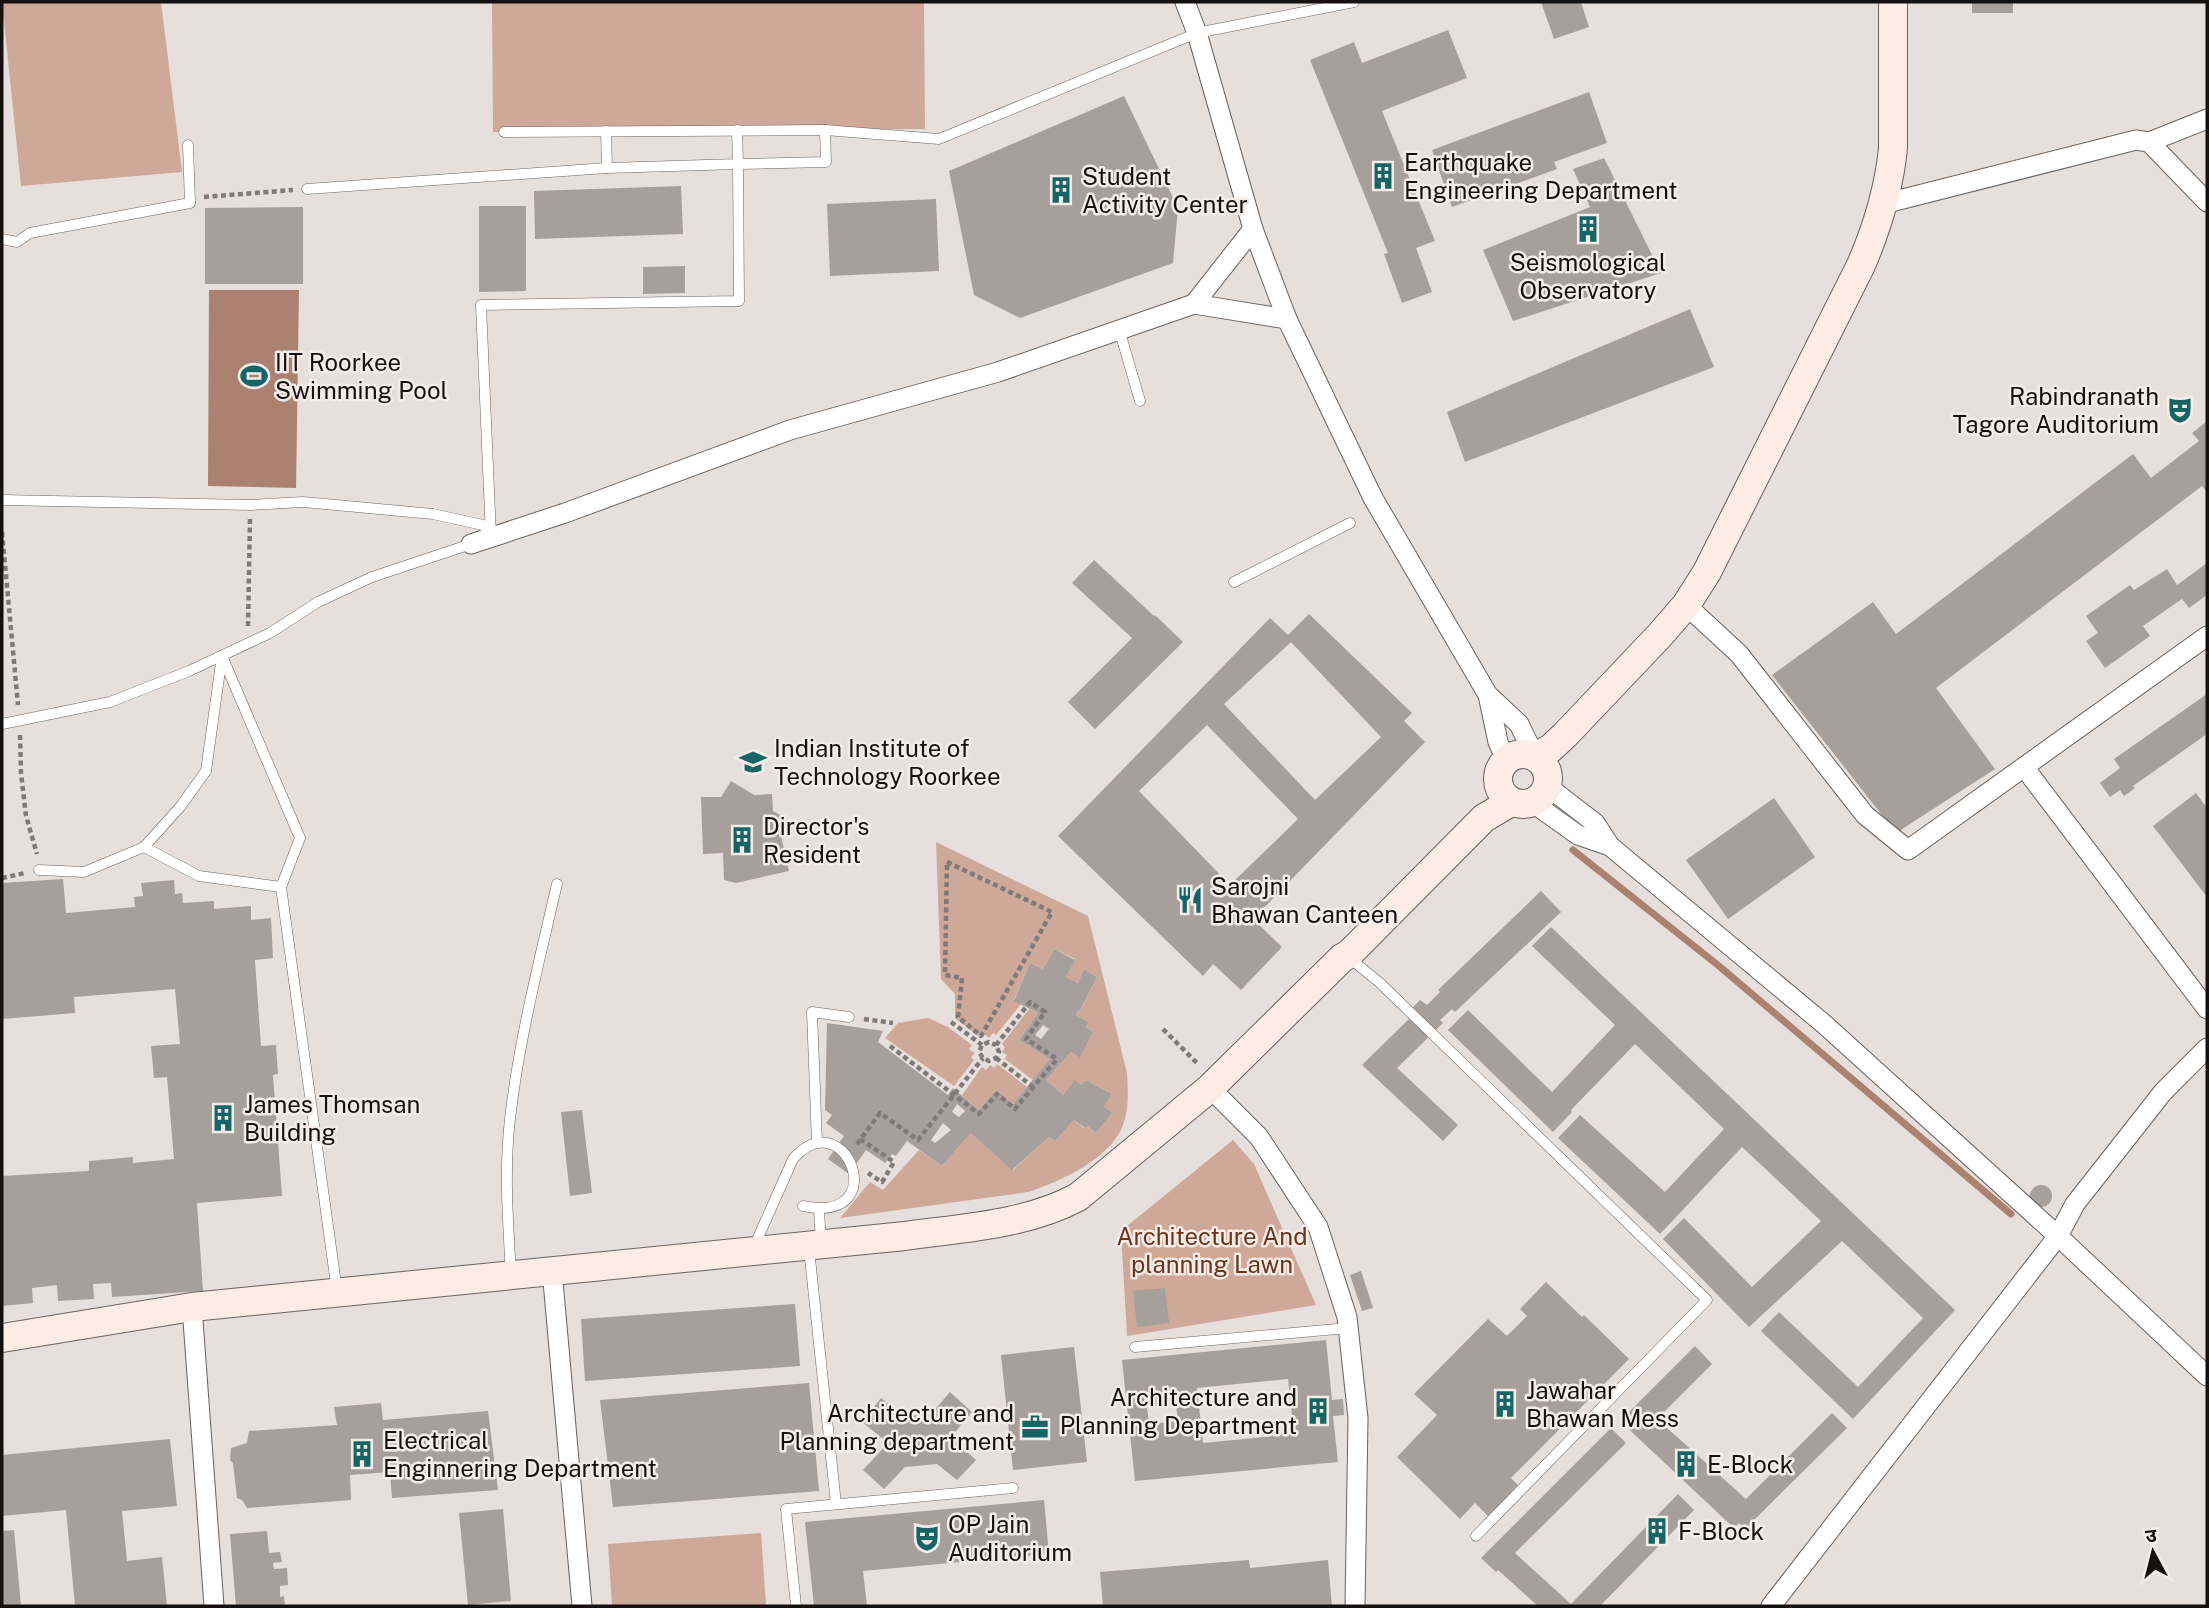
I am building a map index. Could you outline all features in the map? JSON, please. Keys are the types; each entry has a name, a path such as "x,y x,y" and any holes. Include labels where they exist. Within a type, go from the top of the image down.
{"street":[{"path":"1185,2 1197,33 1253,229 1287,319 1373,498 1488,695 1519,724 1529,785"},
{"path":"2,1338 192,1307 905,1236 997,1223 1060,1207 1078,1197 1205,1077 1349,954 1484,818 1529,785 1551,748 1686,605 1707,572 1872,239 1891,172 1893,2"},
{"path":"1883,204 2136,140 2149,142 2207,119"},
{"path":"2149,142 2207,202"},
{"path":"1194,304 1253,229"},
{"path":"471,544 565,513 790,430 998,372 1194,304 1287,319"},
{"path":"1686,605 1739,654 1865,815 1908,850 2207,636"},
{"path":"1488,695 1498,742 1506,760 1498,774 1529,785 1595,823 1610,846 1824,1024 2058,1236 2207,1376"},
{"path":"2024,767 2207,1009"},
{"path":"1771,1606 2058,1236 2075,1204 2163,1092 2207,1048"},
{"path":"1205,1077 1259,1137 1318,1227 1347,1317 1358,1418 1354,1606"},
{"path":"552,1270 582,1606"},
{"path":"192,1307 214,1606"}],"lane":[{"path":"505,132 825,130 939,139 1197,33 1353,2"},
{"path":"492,537 481,305 739,301 737,130"},
{"path":"307,189 607,168 826,162 825,130"},
{"path":"607,131 607,168"},
{"path":"2,239 17,242 30,233 190,203 188,145"},
{"path":"1119,329 1140,401"},
{"path":"2,500 251,505 303,502 433,514 483,526 492,537"},
{"path":"1234,582 1350,523"},
{"path":"2,724 110,702 222,656 270,633 318,602 372,577 471,544"},
{"path":"38,870 84,872 144,847 180,807 206,771 222,656"},
{"path":"222,656 300,838 281,887 337,1292"},
{"path":"144,847 199,876 281,887"},
{"path":"511,1274 506,1192 510,1120 529,1008 557,884"},
{"path":"1349,954 1707,1300 1476,1536"},
{"path":"817,1143 812,1012 849,1017"},
{"path":"752,1251 793,1158 800,1151 817,1143 827,1143 838,1148 848,1156 854,1169 855,1182 851,1193 845,1201 833,1208 819,1210 803,1206"},
{"path":"819,1210 815,1245 836,1504"},
{"path":"1135,1347 1348,1328"},
{"path":"796,1606 786,1509 1013,1488"}],"path":[{"path":"190,203 205,197 307,189"},
{"path":"247,643 251,505"},
{"path":"947,862 1052,912 981,1036 978,1033 958,1017 962,978 945,975 947,862"},
{"path":"890,1046 979,1114 997,1094 1014,1109 1057,1059 1026,1039 1045,1012 1030,1002 996,1045"},
{"path":"849,1017 892,1023"},
{"path":"951,1022 982,1045"},
{"path":"1163,1028 1205,1077"},
{"path":"973,1038 978,1033"},
{"path":"989,1042 996,1045 999,1052 996,1058 989,1061 983,1058 979,1052 982,1045 989,1042"},
{"path":"848,1156 880,1113 918,1140 983,1058"},
{"path":"996,1058 1033,1087"},
{"path":"860,1139 894,1163 882,1182 867,1173"}],"green space":[{"path":"2,2 161,2 182,172 21,186"},
{"path":"492,2 924,2 925,129 493,132"},
{"path":"936,842 1088,916 1127,1073 1126,1116 1118,1135 1098,1157 1070,1175 1041,1188 840,1218 870,1182 883,1190 919,1150 942,1166 971,1133 1013,1170 1049,1137 1055,1141 1074,1120 1096,1133 1111,1114 1104,1107 1112,1094 1086,1080 1081,1085 1075,1081 1063,1095 1046,1080 1071,1052 1080,1058 1093,1032 1086,1027 1089,1022 1076,1015 1097,977 1084,971 1078,983 1066,977 1075,959 1054,949 1043,969 1030,963 1014,1000 1021,1004 996,1035 993,1033 989,1038 984,1034 981,1038 955,1018 955,994 941,979"},
{"path":"1029,1009 1038,1013 1019,1040 1050,1059 1033,1080 1005,1059 1007,1055 1002,1052 1005,1047 1002,1044"},
{"path":"928,1018 948,1027 972,1045 969,1049 975,1053 971,1057 974,1060 954,1086 885,1038 898,1023"},
{"path":"997,1064 1027,1087 1013,1104 996,1090 979,1110 962,1095 982,1067 986,1070 990,1065 994,1068"},
{"name":"Architecture And planning Lawn","path":"1233,1140 1254,1164 1316,1305 1127,1336 1121,1231"},
{"path":"761,1533 766,1606 612,1606 608,1544"}],"shaded area":[{"path":"209,290 299,290 296,488 208,486"}],"building":[{"path":"1541,2 1581,2 1589,27 1554,39"},
{"path":"1972,2 2013,2 2013,13 1972,13"},
{"name":"Earthquake Engineering Department","path":"1448,30 1467,78 1382,111 1435,241 1416,248 1432,292 1402,303 1384,254 1388,253 1310,60 1354,42 1362,63"},
{"path":"1589,92 1607,143 1554,162 1557,169 1452,207 1432,150"},
{"name":"Student Activity Center","path":"1124,96 1178,208 1173,263 1020,318 974,295 949,171"},
{"name":"Seismological Observatory","path":"1604,158 1661,273 1513,321 1483,250 1590,207 1573,169"},
{"path":"681,186 683,234 535,239 534,191"},
{"path":"936,199 939,271 830,276 827,204"},
{"path":"479,206 526,206 526,291 479,292"},
{"path":"303,207 303,284 205,284 205,208"},
{"path":"685,266 685,293 643,294 643,267"},
{"path":"1690,309 1714,367 1465,462 1447,412"},
{"path":"2207,421 2207,492 2202,486 1936,688 1995,769 1896,833 1772,675 1873,602 1896,634 2133,454 2151,478 2199,441 2192,433"},
{"path":"1094,560 1183,642 1095,729 1068,702 1132,638 1072,583"},
{"path":"2207,563 2207,595 2189,608 2182,599 2143,626 2150,636 2105,668 2086,641 2098,633 2086,616 2130,585 2134,590 2167,569 2177,585"},
{"path":"1309,614 1412,713 1404,721 1425,742 1253,919 1282,947 1241,990 1213,964 1203,976 1058,836 1270,618 1288,635","holes":["1291,642 1381,737 1315,800 1224,704","1207,725 1298,819 1230,885 1139,791"]},
{"path":"2207,694 2207,734 2133,786 2135,788 2124,796 2120,790 2110,797 2100,783 2120,768 2114,759"},
{"name":"Director's Resident","path":"731,781 754,795 772,794 773,811 785,818 779,827 789,871 736,883 724,880 723,853 703,854 701,797 721,797"},
{"path":"2196,793 2207,808 2207,897 2153,826"},
{"path":"1774,798 1815,857 1728,919 1686,860"},
{"name":"James Thomsan Building","path":"63,879 66,913 135,907 134,897 143,896 141,883 174,880 175,894 182,893 183,903 214,901 214,909 251,906 251,920 271,918 273,958 255,960 261,1046 276,1045 278,1074 273,1075 282,1196 197,1203 203,1291 112,1297 111,1283 93,1284 94,1299 58,1301 57,1285 32,1288 33,1303 2,1306 2,1176 89,1171 89,1161 133,1157 133,1163 174,1159 167,1077 154,1078 151,1046 180,1044 175,989 74,997 75,1013 2,1019 2,883"},
{"path":"1541,891 1561,912 1455,1012 1452,1009 1440,1020 1443,1023 1397,1068 1458,1125 1443,1141 1362,1065 1412,1016 1408,1012 1420,1000 1427,1005 1440,992 1438,990"},
{"path":"1551,927 1955,1310 1853,1419 1761,1331 1779,1312 1858,1387 1923,1318 1842,1241 1749,1327 1663,1239 1684,1218 1752,1287 1821,1221 1742,1147 1660,1234 1558,1138 1580,1115 1665,1192 1724,1129 1635,1044 1553,1132 1448,1030 1468,1010 1552,1092 1615,1025 1532,946"},
{"path":"1054,949 1075,960 1066,977 1078,983 1084,970 1097,977 1076,1015 1089,1022 1086,1027 1093,1032 1080,1058 1071,1052 1046,1080 1063,1095 1075,1080 1081,1085 1086,1080 1112,1094 1104,1107 1112,1113 1096,1133 1074,1120 1055,1141 1049,1137 1012,1170 971,1133 942,1166 907,1141 896,1156 892,1154 885,1163 866,1150 849,1174 828,1159 844,1136 826,1123 832,1115 825,1110 827,1023 883,1031 878,1042 948,1095 953,1088 979,1110 996,1090 1013,1104 1050,1059 1019,1040 1038,1013 1014,1001 1030,963 1043,969","holes":["1043,1025 1049,1029 1041,1039 1035,1035","957,1104 965,1111 959,1117 952,1112","943,1123 951,1130 935,1143 931,1140"]},
{"path":"582,1110 592,1193 570,1196 561,1112"},
{"path":"2041,1185 2049,1188 2052,1196 2049,1204 2041,1207 2033,1204 2030,1196 2033,1188"},
{"path":"1361,1271 1373,1308 1362,1311 1350,1275"},
{"name":"Jawahar Bhawan Mess","path":"1546,1282 1629,1359 1511,1478 1518,1485 1488,1516 1475,1503 1460,1519 1397,1457 1437,1415 1414,1394 1488,1319 1507,1336 1527,1316 1520,1309"},
{"path":"1165,1288 1169,1323 1137,1327 1133,1291"},
{"path":"795,1304 800,1366 585,1381 581,1319"},
{"name":"Architecture and Planning Department","path":"1326,1340 1332,1400 1343,1399 1344,1415 1333,1416 1338,1462 1135,1481 1122,1360","holes":["1288,1379 1294,1434 1203,1443 1197,1388","1176,1404 1178,1421 1149,1424 1147,1407"]},
{"name":"E-Block","path":"1695,1346 1712,1364 1657,1419 1746,1499 1832,1413 1847,1428 1745,1529 1739,1523 1734,1528 1620,1421"},
{"path":"1074,1347 1087,1462 1013,1470 1001,1355"},
{"path":"809,1383 819,1491 613,1507 600,1400"},
{"path":"950,1392 972,1412 951,1437 976,1460 957,1480 937,1464 905,1467 884,1489 863,1470 888,1443 862,1422 881,1398 904,1416 931,1414"},
{"name":"Electrical Enginnering Department","path":"381,1403 383,1420 488,1411 498,1490 392,1498 390,1472 350,1475 351,1500 247,1508 242,1500 237,1498 233,1463 230,1460 231,1448 247,1443 249,1431 337,1425 334,1407"},
{"name":"F-Block","path":"1611,1428 1626,1443 1515,1553 1571,1604 1678,1494 1694,1510 1600,1606 1538,1606 1481,1558"},
{"path":"170,1439 177,1506 122,1511 127,1561 162,1557 167,1606 75,1606 66,1510 2,1516 2,1455"},
{"name":"OP Jain Auditorium","path":"1044,1500 1049,1554 863,1571 867,1606 814,1606 805,1522"},
{"path":"503,1509 511,1601 468,1605 459,1513"},
{"path":"14,1530 21,1606 2,1606 2,1531"},
{"path":"267,1531 269,1553 280,1552 282,1562 273,1563 274,1569 287,1568 288,1585 280,1586 280,1597 284,1596 285,1605 236,1606 230,1534"},
{"path":"1249,1560 1250,1568 1328,1560 1332,1606 1103,1606 1100,1572"}],"waterway":[{"path":"1573,850 1719,966 2011,1214"}],"place":[{"name":"Earthquake Engineering Department","path":"1383,176"},
{"name":"Student Activity Center","path":"1061,190"},
{"name":"Seismological Observatory","path":"1588,229"},
{"name":"IIT Roorkee Swimming Pool","path":"254,376"},
{"name":"Rabindranath Tagore Auditorium","path":"2180,410"},
{"name":"Indian Institute of Technology Roorkee","path":"753,762"},
{"name":"Director's Resident","path":"742,840"},
{"name":"Sarojni Bhawan Canteen","path":"1190,900"},
{"name":"James Thomsan Building","path":"223,1118"},
{"name":"Jawahar Bhawan Mess","path":"1505,1404"},
{"name":"Architecture and Planning Department","path":"1318,1411"},
{"name":"Architecture and Planning department","path":"1035,1427"},
{"name":"Electrical Enginnering Department","path":"362,1454"},
{"name":"E-Block","path":"1686,1464"},
{"name":"F-Block","path":"1657,1531"},
{"name":"OP Jain Auditorium","path":"927,1538"}]}
